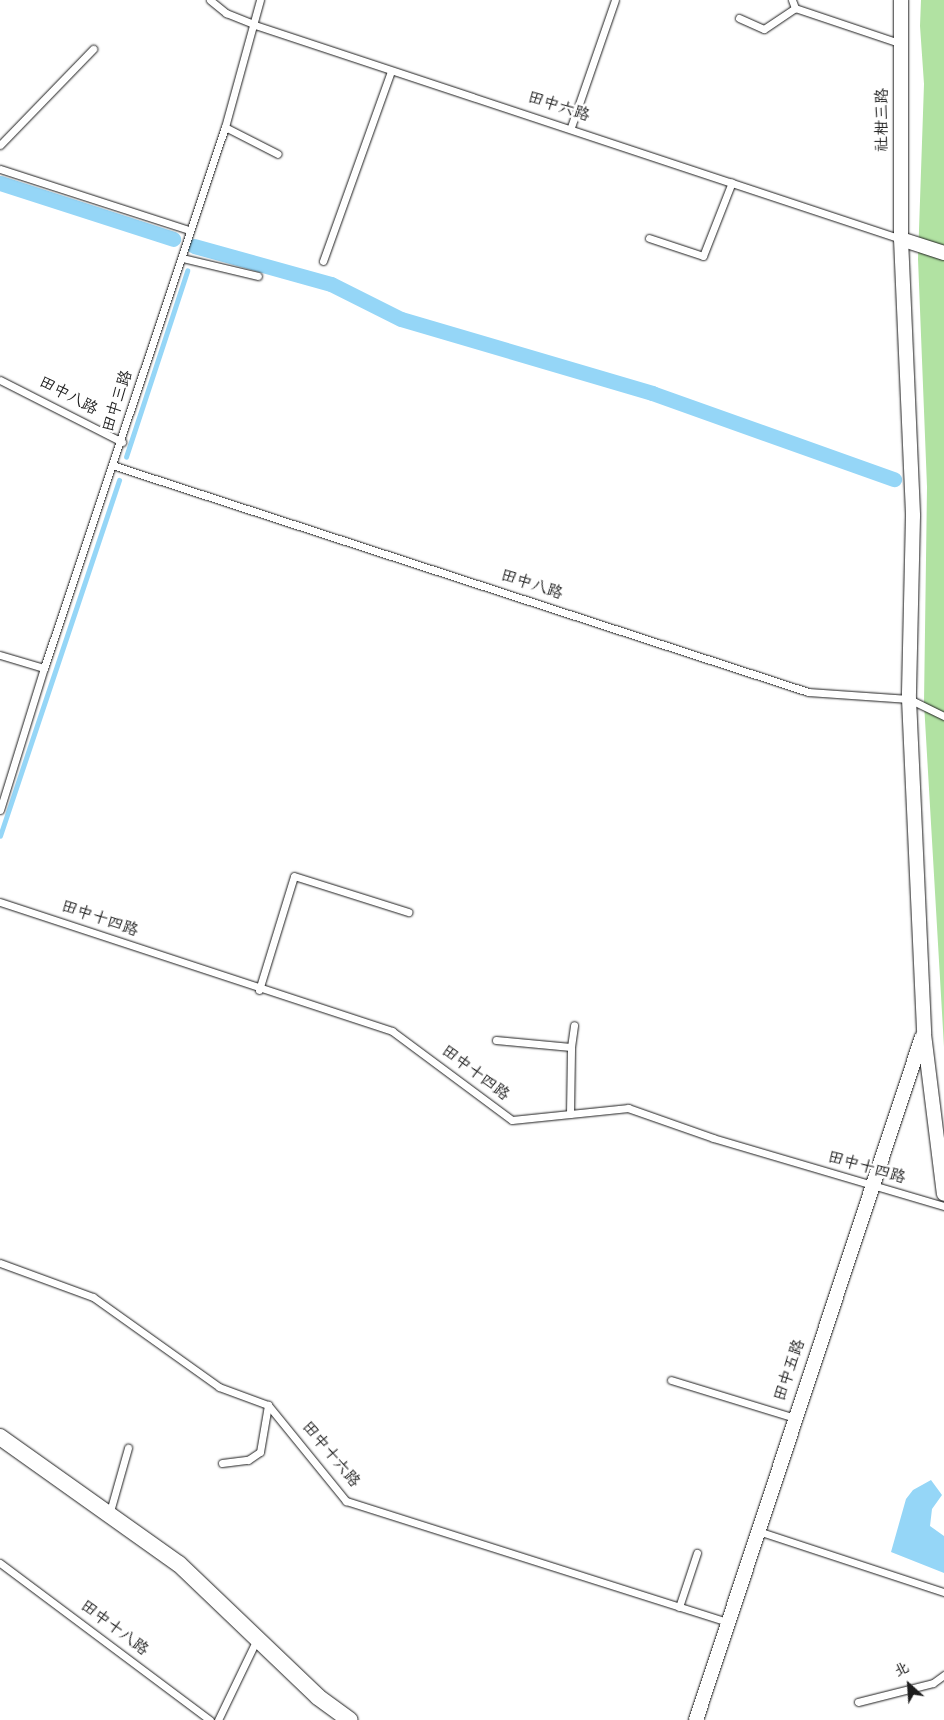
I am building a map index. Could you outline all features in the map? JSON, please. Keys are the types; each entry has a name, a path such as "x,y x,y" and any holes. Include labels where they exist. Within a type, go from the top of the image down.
{"street":[{"name":"社柑三路","path":"901,0 901,239 913,516 909,699 924,1034 944,1194"},
{"path":"901,239 944,253"},
{"name":"田中五路","path":"696,1720 924,1034"},
{"path":"0,1437 109,1516 180,1564 318,1697 350,1720"}],"lane":[{"name":"田中六路","path":"210,0 226,14 255,25 391,72 571,127 901,239"},
{"name":"田中三路","path":"0,810 44,668 112,465 122,442 182,258 189,230 225,127 255,25 260,0"},
{"path":"571,127 615,0"},
{"path":"792,0 794,8"},
{"path":"738,18 764,29 794,8"},
{"path":"794,8 902,44"},
{"path":"0,145 93,49"},
{"path":"323,261 391,72"},
{"path":"225,127 278,154"},
{"path":"0,169 189,230"},
{"path":"649,238 703,256 732,182"},
{"path":"182,258 258,276"},
{"name":"田中八路","path":"0,380 122,442"},
{"name":"田中八路","path":"112,465 808,692 909,699 944,716"},
{"path":"0,655 44,668"},
{"path":"258,990 294,876 408,912"},
{"name":"田中十四路","path":"0,902 258,990 392,1031 512,1120 628,1108 872,1187 944,1206"},
{"path":"570,1114 570,1047 574,1025"},
{"path":"496,1040 570,1047"},
{"path":"0,1263 93,1297 219,1387 268,1405 260,1452 248,1460 222,1463"},
{"path":"671,1380 795,1418"},
{"name":"田中十六路","path":"268,1405 346,1500 727,1622"},
{"path":"109,1516 128,1448"},
{"path":"758,1531 944,1592"},
{"path":"679,1607 697,1553"},
{"name":"田中十八路","path":"0,1563 210,1720"},
{"path":"218,1720 257,1639"},
{"path":"858,1702 933,1683 944,1675"}],"green space":[{"path":"921,0 944,0 944,1047 924,703 927,487 918,259 924,84 920,26"}],"water":[{"path":"931,1480 942,1495 932,1509 930,1526 944,1536 944,1573 891,1552 906,1499 913,1490"}],"waterway":[{"path":"0,183 173,239"},
{"path":"194,246 331,284 401,319 652,393 894,479"},
{"path":"126,457 187,271"},
{"path":"0,836 119,480"}]}
